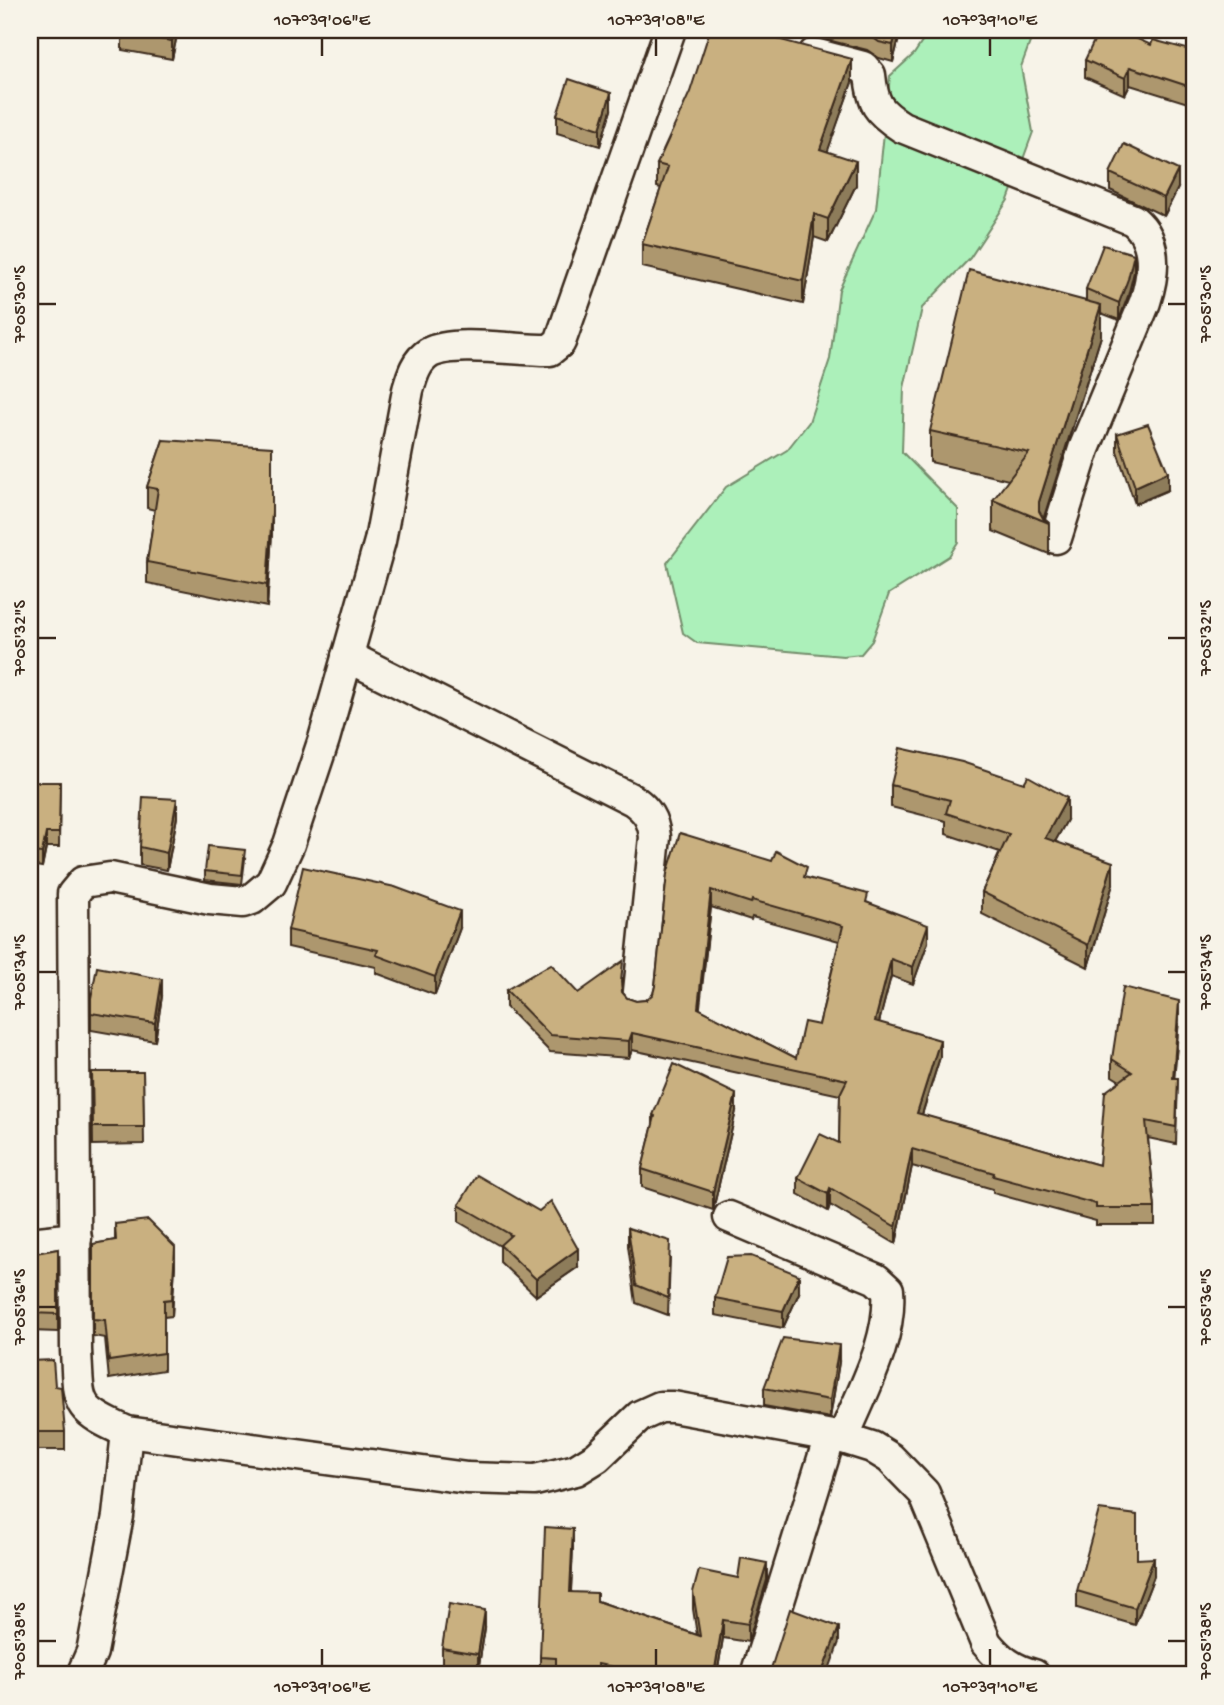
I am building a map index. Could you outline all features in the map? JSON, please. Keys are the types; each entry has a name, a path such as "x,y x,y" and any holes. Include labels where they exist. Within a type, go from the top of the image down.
{"street":[{"path":"670,30 560,342 550,350 461,347 441,349 431,352 414,369 380,541 324,738 279,869 263,892 243,902 209,899 110,877 83,882 72,894 78,1394 92,1416 127,1432 467,1478 535,1480 576,1470 597,1457 640,1416 660,1407 673,1407 836,1437 872,1447 890,1458 924,1493 986,1643 1000,1660 1034,1675"},
{"path":"788,47 863,67 870,75 878,110 902,127 1133,220 1149,239 1152,257 1148,293 1084,449 1056,538"},
{"path":"347,656 645,809 655,837 638,1001"},
{"path":"729,1217 876,1279 888,1290 890,1310 881,1344 836,1437 756,1675"},
{"path":"30,1243 76,1238"},
{"path":"82,1675 92,1652 110,1557 127,1432"}],"green space":[{"path":"930,30 1042,30 1033,34 1021,67 1033,132 1008,200 970,258 922,308 904,388 902,452 958,509 958,542 949,556 889,594 872,641 861,654 843,656 697,643 683,633 667,563 726,487 787,450 809,422 830,359 839,290 876,209 890,76 914,54"}],"building":[{"path":"122,30 174,30 172,41 122,33"},
{"path":"710,30 744,30 852,59 820,149 856,161 828,219 814,214 803,281 642,244 668,167 657,164 690,92"},
{"path":"853,30 897,30 893,45 879,42 867,33"},
{"path":"1099,30 1117,30 1151,45 1153,40 1194,51 1194,88 1130,67 1125,78 1085,60"},
{"path":"569,79 611,93 600,129 557,115"},
{"path":"1124,144 1178,170 1164,198 1110,173"},
{"path":"1103,245 1134,254 1119,303 1086,289"},
{"path":"969,270 1101,305 1039,502 1039,511 1049,523 993,500 1029,453 930,431"},
{"path":"1148,424 1168,472 1135,487 1117,434"},
{"path":"163,440 272,447 272,512 267,585 147,562 158,489 147,487"},
{"path":"900,748 962,762 1024,783 1028,776 1067,798 1045,838 1113,862 1088,945 982,892 1009,834 946,813 950,800 891,785"},
{"path":"30,782 60,782 59,833 46,833 42,853 30,852"},
{"path":"143,797 177,799 167,853 140,847"},
{"path":"680,833 772,861 776,851 807,867 804,877 868,894 866,902 928,925 913,967 891,959 875,1021 940,1040 917,1113 1099,1165 1105,1092 1132,1072 1112,1059 1123,987 1179,1001 1173,1078 1178,1078 1176,1127 1146,1121 1155,1208 1096,1208 1096,1204 993,1176 994,1173 912,1149 896,1227 830,1188 828,1194 798,1178 820,1134 839,1143 840,1094 847,1080 632,1033 629,1041 550,1035 506,990 551,964 578,993 623,961 622,992 627,998 636,1001 646,1000 653,994 655,986 667,874","holes":["711,890 751,903 752,900 843,926 819,1025 804,1022 796,1058 698,1008"]},
{"path":"208,846 245,850 242,875 205,871"},
{"path":"303,867 395,887 460,911 435,977 376,955 378,950 288,930"},
{"path":"97,967 162,979 155,1023 91,1013"},
{"path":"674,1064 736,1094 713,1192 642,1169 655,1116 653,1115"},
{"path":"92,1072 143,1072 144,1127 93,1127"},
{"path":"477,1175 539,1211 551,1201 578,1249 536,1279 500,1245 511,1235 459,1205"},
{"path":"148,1220 175,1247 172,1299 164,1300 164,1353 109,1361 105,1320 93,1319 93,1244 116,1240 115,1224"},
{"path":"628,1228 670,1241 668,1298 636,1285"},
{"path":"58,1249 58,1314 30,1313 30,1254"},
{"path":"751,1256 799,1275 783,1311 715,1298 727,1257"},
{"path":"783,1338 839,1345 830,1400 764,1388"},
{"path":"53,1360 55,1386 61,1387 65,1432 30,1432 30,1361"},
{"path":"1099,1510 1137,1515 1137,1559 1154,1558 1135,1608 1077,1591"},
{"path":"545,1527 573,1529 570,1592 597,1593 597,1601 700,1636 693,1592 699,1570 738,1578 741,1558 767,1563 748,1624 723,1620 714,1675 653,1675 598,1664 598,1675 556,1675 556,1658 540,1657"},
{"path":"449,1604 485,1610 478,1654 442,1648"},
{"path":"790,1609 839,1627 821,1675 769,1675"},
{"path":"109,1671 129,1675 108,1675"}]}
